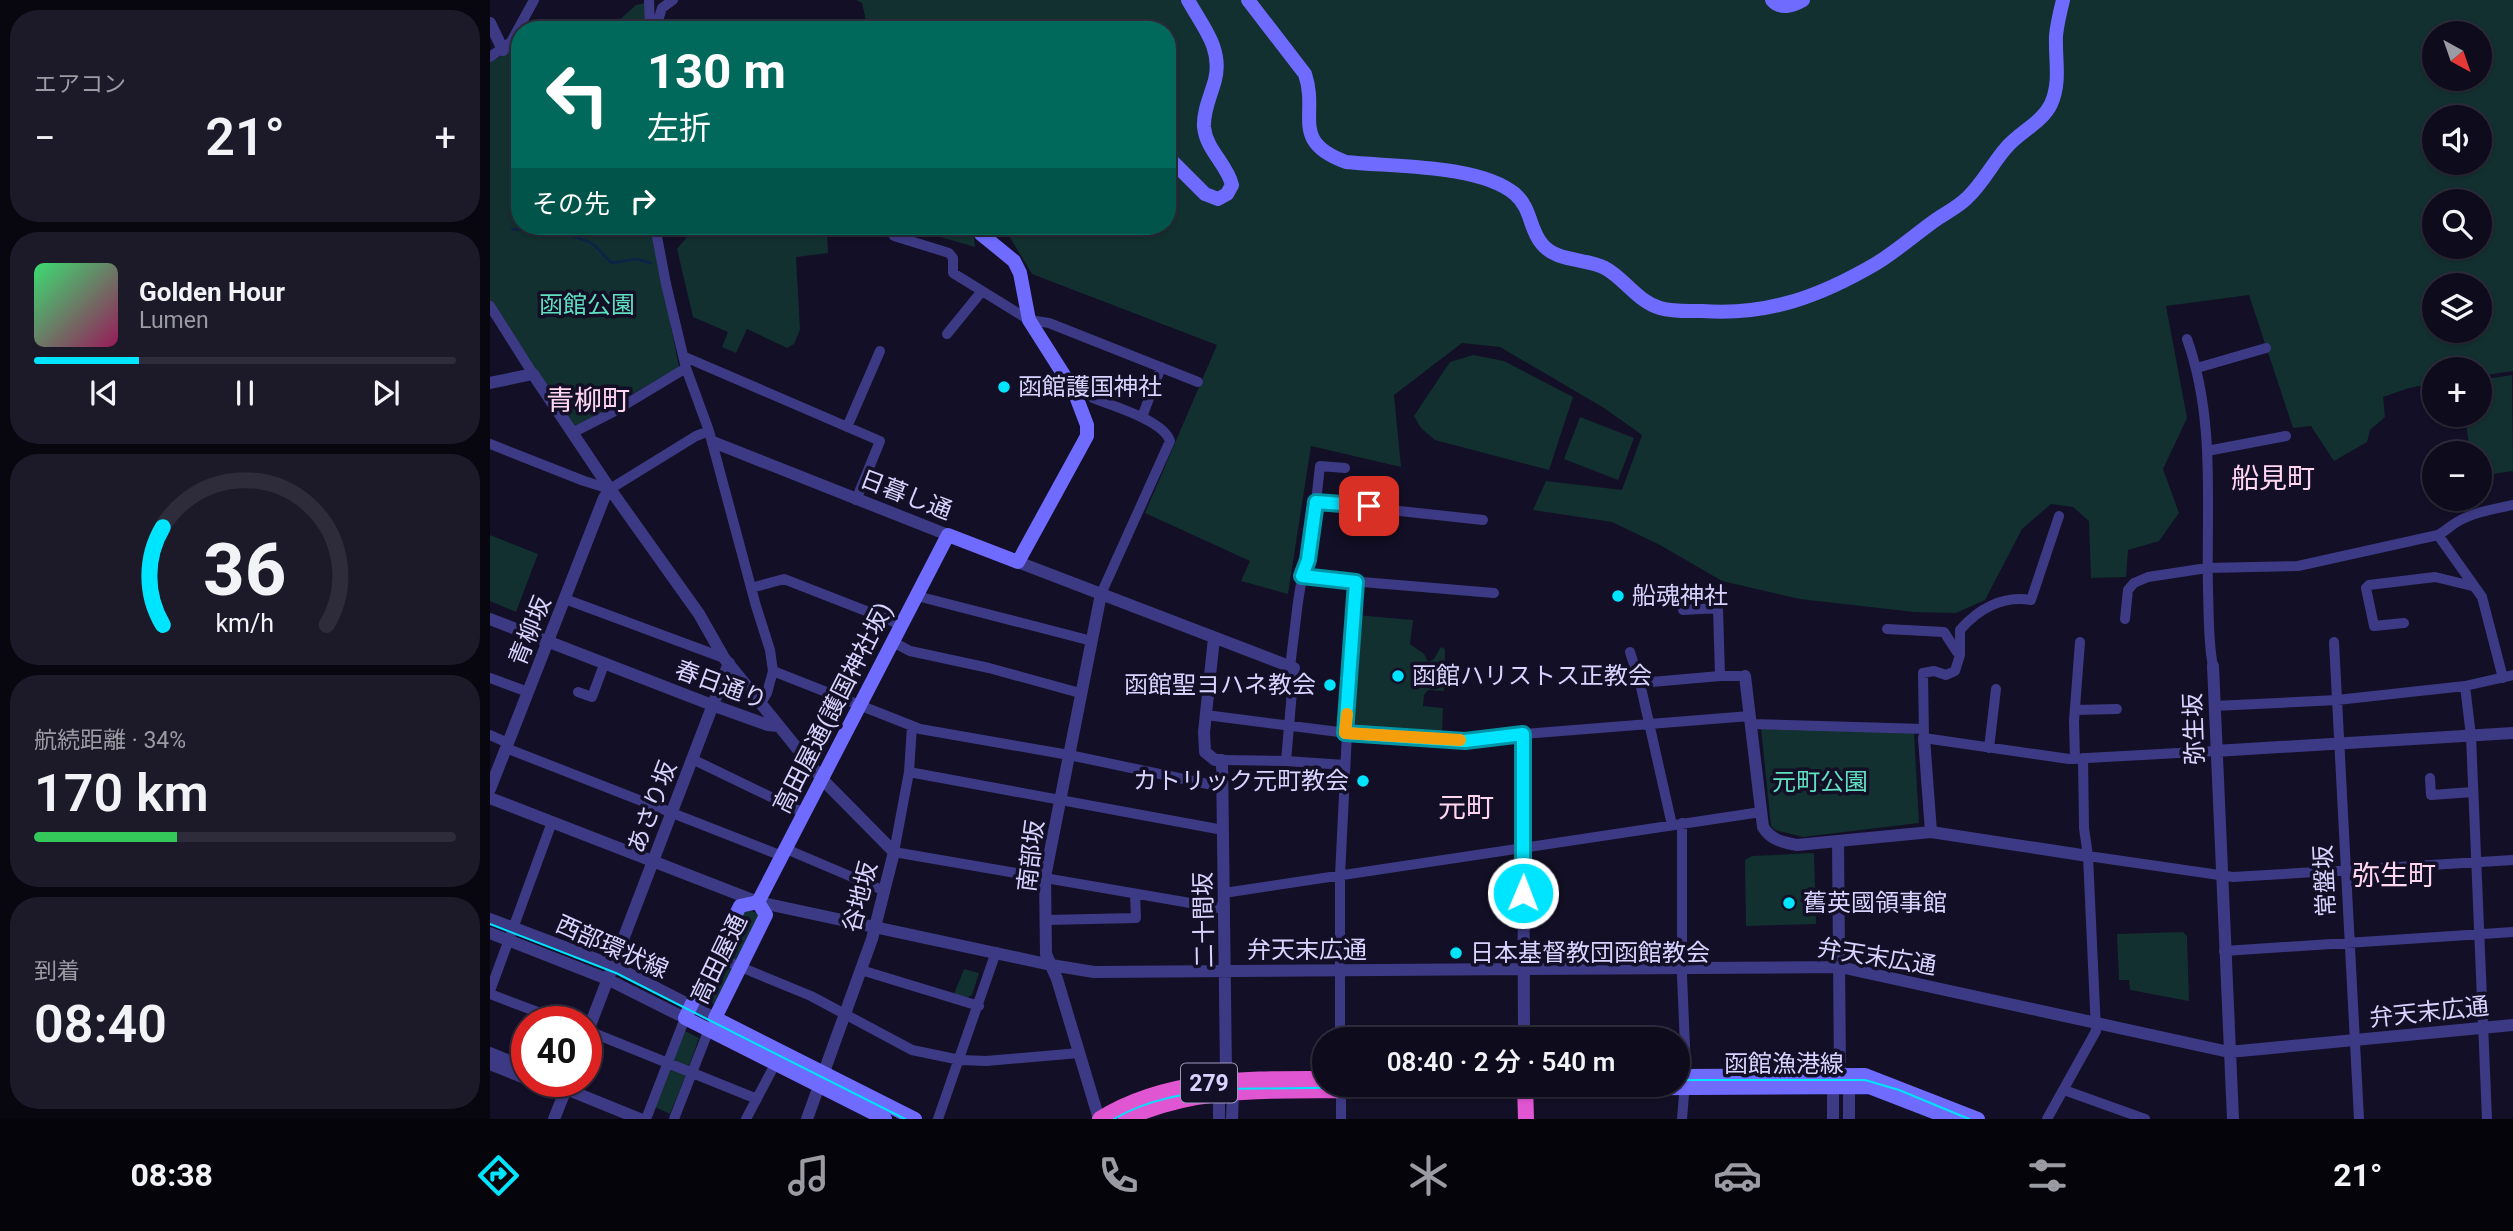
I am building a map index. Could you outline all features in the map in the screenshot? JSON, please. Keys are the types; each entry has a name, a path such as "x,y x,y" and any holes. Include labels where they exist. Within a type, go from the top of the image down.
{"highway":[{"name":"279","path":"1100,1119 1148,1096 1312,1080"},
{"name":"279","path":"1126,1119 1167,1103 1226,1089 1312,1088"},
{"path":"1525,1097 1526,1119"}],"main road":[{"path":"1176,165 1205,194 1218,199 1227,194 1232,185 1229,172 1212,150 1204,127 1207,105 1216,78 1217,61 1211,36 1188,0"},
{"path":"1248,0 1305,74 1309,86 1309,133 1317,146 1329,156 1346,162 1453,171 1488,180 1515,194 1524,204 1532,218 1533,229 1550,253 1604,268 1641,298 1661,308 1710,312 1770,309 1816,293 1877,262 1965,201 1978,188 2005,148 2041,118 2050,106 2057,88 2056,37 2063,0"},
{"path":"1772,0 1785,7 1803,0"},
{"path":"982,235 1014,261 1020,274 1029,320 1074,391 1087,425 1087,436 1018,562"},
{"name":"日暮し通","path":"948,535 1018,562"},
{"name":"高田屋通(護国神社坂)","path":"758,902 948,535"},
{"name":"高田屋通","path":"687,1011 740,906 758,902 766,915 712,1024"},
{"path":"687,1011 890,1116 915,1119"},
{"name":"函館漁港線","path":"1690,1078 1878,1079 1978,1119"},
{"name":"函館漁港線","path":"1837,1080 1849,1086 1877,1089 1952,1119"}],"street":[{"path":"522,21 534,0"},
{"path":"649,0 650,21"},
{"path":"658,21 662,8 673,0"},
{"path":"490,23 503,50"},
{"path":"490,57 511,42"},
{"path":"657,235 672,314 685,363 711,437 751,588 768,641 773,671 761,704"},
{"path":"894,235 948,253 953,258 953,273 1029,320 1049,323 1198,382"},
{"path":"947,334 982,291"},
{"path":"490,306 572,433 699,614 727,661 779,726"},
{"name":"弥生坂","path":"2187,340 2197,368 2205,410 2207,568 2233,1119"},
{"path":"2197,368 2266,348"},
{"path":"847,427 880,351"},
{"path":"685,363 880,441 856,500"},
{"path":"572,433 613,412 685,363"},
{"path":"1142,417 1161,367"},
{"path":"490,383 533,374"},
{"path":"1093,398 1142,417 1168,435 1170,441 1101,594"},
{"path":"490,444 610,489 696,436 711,437"},
{"path":"2207,452 2286,436"},
{"name":"日暮し通","path":"711,437 856,500 948,535"},
{"path":"1286,761 1292,667 1302,576 1308,560 1320,466 1345,468"},
{"name":"青柳坂","path":"490,789 604,498 610,489"},
{"path":"1316,502 1483,520"},
{"path":"2124,619 2128,590 2134,583 2164,573 2207,568 2298,566 2438,535 2459,521 2513,505"},
{"path":"1931,832 1923,673 1934,671 1946,675 1955,671 1960,655 1960,630 1973,615 2001,601 2021,598 2031,600 2059,516"},
{"path":"2214,706 2337,700 2465,686 2508,677 2482,597 2438,535"},
{"name":"日暮し通","path":"1018,562 1292,667"},
{"path":"1302,576 1494,593"},
{"path":"2404,623 2374,626 2366,588 2369,585 2435,577 2472,586"},
{"path":"751,588 784,579 902,625"},
{"path":"1340,1027 1340,876 1356,582"},
{"name":"南部坂","path":"1100,1119 1046,954 1045,877 1101,594"},
{"path":"917,596 1092,640"},
{"path":"565,599 727,661"},
{"path":"1683,610 1718,608 1720,676"},
{"name":"春日通り","path":"490,619 712,705 768,725 779,726 822,779 894,852"},
{"path":"1887,629 1944,632 1960,655"},
{"path":"1214,638 1205,752 1214,760 1345,765"},
{"path":"893,642 910,651 989,668 1080,693"},
{"path":"2048,1119 2096,1031 2088,856 2075,710 2080,642"},
{"name":"常盤坂","path":"2334,642 2359,1119"},
{"path":"1630,652 1677,824 1683,1027"},
{"name":"あさり坂","path":"597,1006 672,813 727,661"},
{"path":"579,692 592,697 602,670"},
{"path":"773,671 912,726 1222,787"},
{"path":"1640,683 1745,676 1763,827 1767,834 1783,843 1797,845 1931,832 2222,876 2513,860"},
{"path":"490,678 528,692"},
{"path":"2465,686 2471,736 2487,1119"},
{"path":"1989,748 1996,689"},
{"path":"2075,710 2117,709"},
{"path":"1206,715 1346,733 1465,741 1649,723 1750,720 1924,733 1989,748 2079,758 2513,733"},
{"name":"谷地坂","path":"807,1119 861,970 885,891 909,772 912,726"},
{"path":"1523,734 1524,1027"},
{"path":"490,735 507,745 672,813 885,891"},
{"path":"692,759 804,813"},
{"name":"二十間坂","path":"1222,760 1226,1089"},
{"path":"909,772 1223,830"},
{"path":"2430,778 2431,795 2473,792"},
{"name":"弁天末広通","path":"490,798 758,902 1094,972 1840,967 2229,1052 2513,1025"},
{"path":"1224,893 1761,812"},
{"path":"525,1006 490,992 552,822"},
{"path":"1833,1119 1837,1080 1840,967 1838,841"},
{"path":"894,852 1225,909"},
{"path":"1045,920 1136,918 1135,894"},
{"name":"西部環状線","path":"490,919 612,965 687,1011"},
{"path":"2224,951 2513,932"},
{"name":"西部環状線","path":"490,933 687,1011"},
{"path":"938,1119 996,953"},
{"path":"714,956 811,996 912,1050 960,1060 986,1061 1079,1053"},
{"path":"861,970 978,1006"},
{"name":"高田屋通","path":"646,1119 687,1011"},
{"name":"高田屋通","path":"674,1119 712,1024"},
{"path":"602,1039 757,1099"},
{"path":"490,1053 511,1062"},
{"path":"490,1064 511,1073"},
{"path":"746,1119 772,1070"},
{"path":"1849,1086 1849,1119"},
{"path":"1219,1119 1226,1089"},
{"path":"1226,1089 1233,1119"},
{"path":"2064,1090 2146,1119"},
{"path":"554,1119 560,1097"},
{"path":"592,1097 640,1119"},
{"path":"1341,1097 1341,1119"},
{"path":"1682,1119 1683,1097"}],"green space":[{"path":"856,0 2513,0 2513,371 2492,374 2492,357 2422,357 2422,385 2383,397 2385,417 2370,430 2367,442 2334,461 2311,426 2293,428 2249,295 2166,306 2187,418 2163,469 2179,513 2159,541 2128,550 2126,577 2091,578 2089,521 2073,507 2051,504 2022,529 1985,600 1956,613 1914,612 1800,599 1722,581 1660,545 1612,522 1533,510 1546,481 1622,490 1642,435 1604,408 1500,347 1462,343 1394,395 1401,467 1311,446 1288,594 1241,581 1250,561 1145,513 1217,345 1032,274 1008,235 1176,235 1176,21 866,21 862,3"},
{"path":"645,3 646,21 618,21 636,5"},
{"name":"函館公園","path":"511,51 511,235 653,235 679,367 574,428 490,302 490,62"},
{"path":"827,235 828,253 796,257 800,330 794,344 787,348 747,329 736,353 722,347 728,332 693,317 677,249 687,237"},
{"path":"934,235 974,235 975,247"},
{"path":"1473,355 1504,361 1573,397 1549,470 1435,440 1421,428 1414,416 1450,362"},
{"path":"2512,375 2513,471 2492,474 2492,441 2468,441 2467,427 2492,427 2492,378"},
{"path":"1580,417 1634,438 1618,480 1564,459"},
{"path":"490,535 538,554 516,612 490,601"},
{"path":"1356,615 1413,620 1410,644 1424,654 1428,662 1434,659 1441,647 1445,649 1444,691 1428,690 1424,695 1423,706 1443,708 1442,735 1350,727"},
{"name":"元町公園","path":"1761,728 1914,733 1919,823 1803,837 1775,830 1771,826"},
{"path":"1814,853 1816,924 1746,926 1745,860 1752,856"},
{"path":"745,909 761,914 715,1005 699,998"},
{"path":"2183,932 2187,936 2189,1001 2130,990 2129,980 2119,980 2117,934"},
{"path":"964,969 979,973 972,995 967,998 954,994"},
{"path":"685,1031 699,1038 689,1066 686,1067 673,1060"},
{"path":"670,1068 686,1074 670,1114 655,1107"}],"waterway":[{"path":"566,235 591,243 612,263 636,259 651,263"}],"tram line":[{"path":"490,924 616,973 905,1119"},
{"path":"1690,1080 1865,1080 1899,1090 1969,1119"},
{"path":"1114,1119 1153,1102 1180,1095 1222,1089 1312,1088"}],"slow traffic":[{"path":"1347,714 1345,733 1460,740"}],"place":[{"name":"函館護国神社","path":"1004,387"},
{"name":"船魂神社","path":"1618,596"},
{"name":"函館ハリストス正教会","path":"1398,676"},
{"name":"函館聖ヨハネ教会","path":"1330,685"},
{"name":"カトリック元町教会","path":"1363,781"},
{"name":"舊英國領事館","path":"1789,903"},
{"name":"日本基督教団函館教会","path":"1456,953"}],"district":[{"name":"青柳町","path":"588,400"},
{"name":"船見町","path":"2273,478"},
{"name":"元町","path":"1466,807"},
{"name":"弥生町","path":"2394,875"}],"route":[{"path":"1369,506 1316,502 1308,560 1302,576 1356,582 1345,733 1465,741 1523,734 1523,893"}]}
